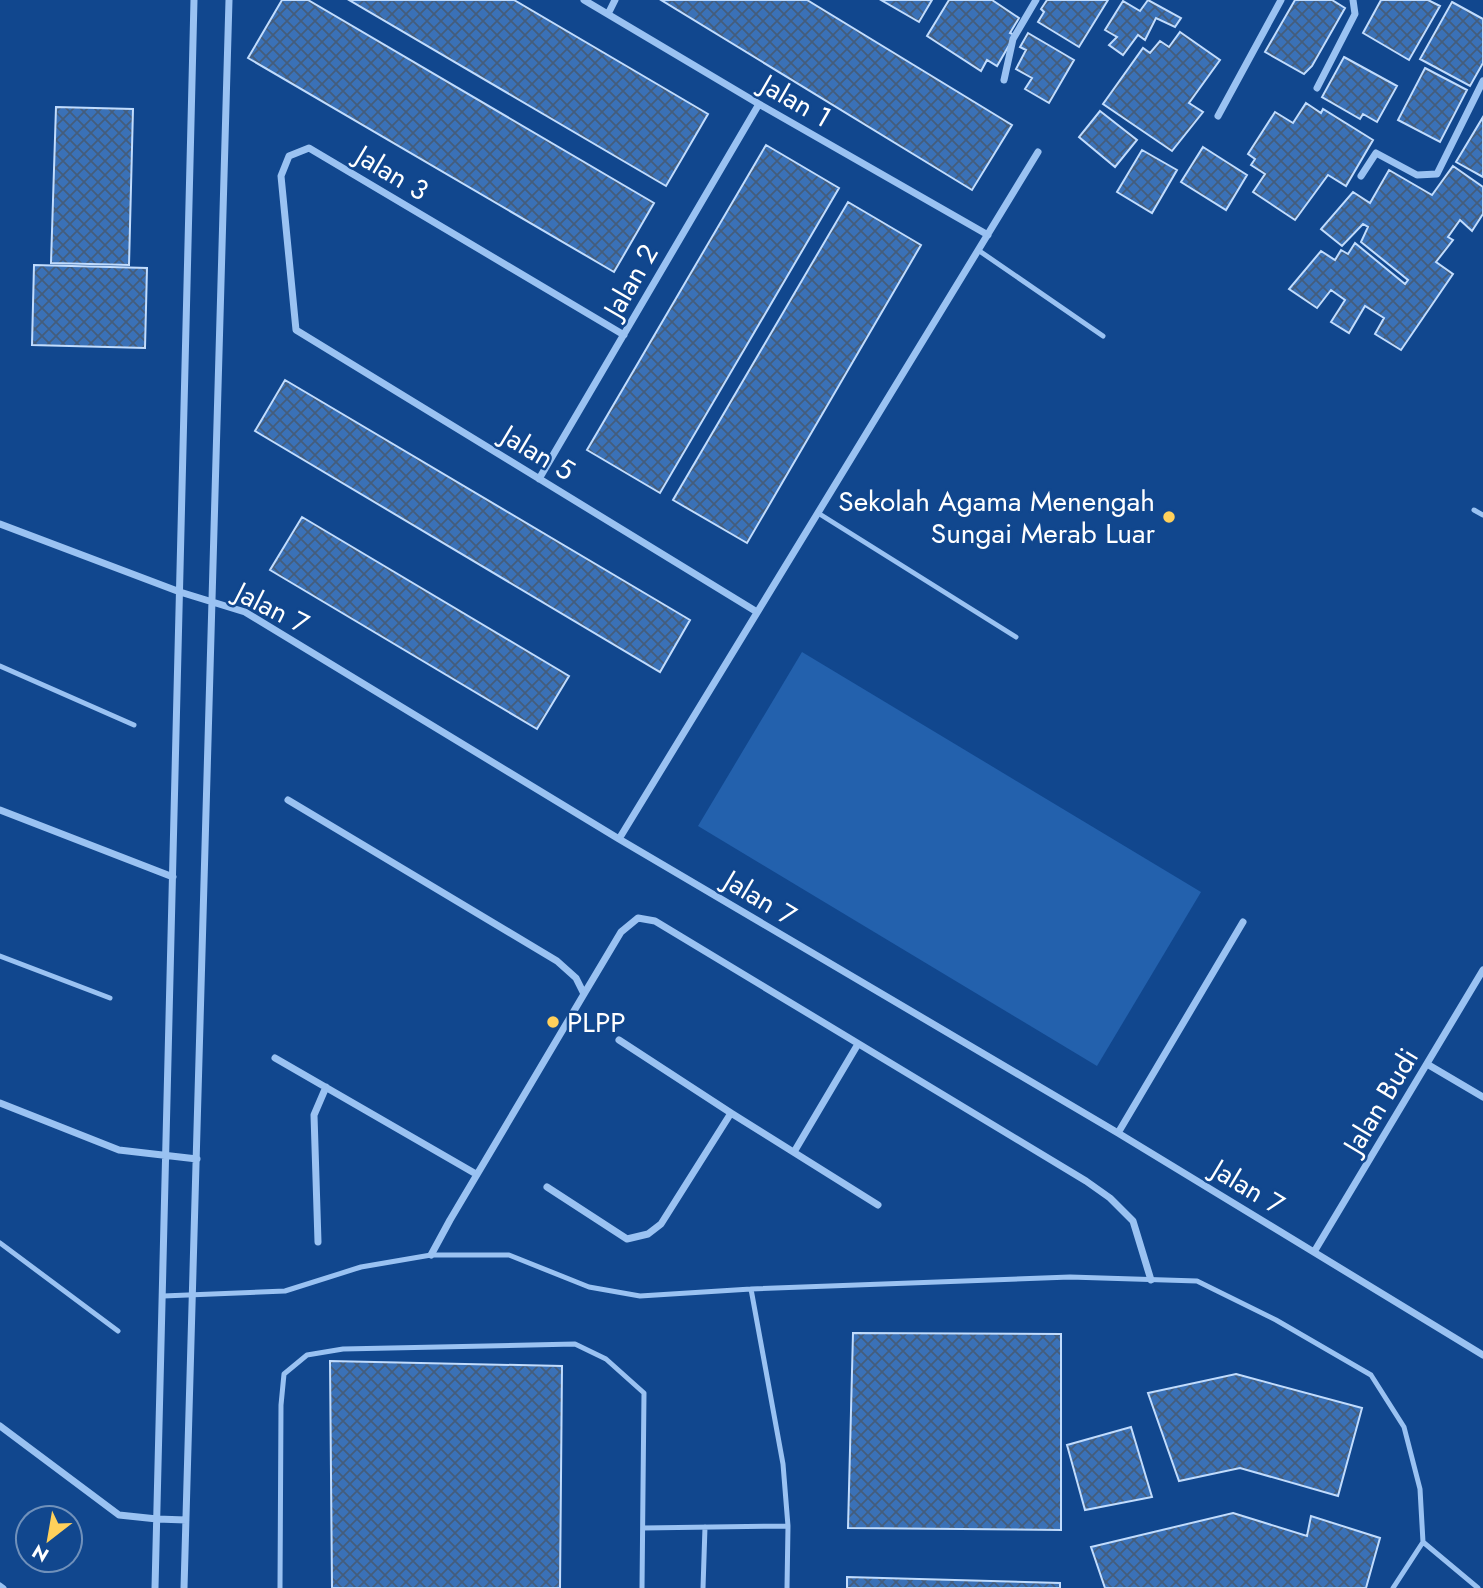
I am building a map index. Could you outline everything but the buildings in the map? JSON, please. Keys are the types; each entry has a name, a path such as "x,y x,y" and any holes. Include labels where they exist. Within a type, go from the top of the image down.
{"street":[{"path":"155,1588 194,0"},
{"path":"184,1588 229,0"},
{"name":"Jalan 1","path":"584,0 988,235"},
{"path":"607,14 615,0"},
{"path":"1004,80 1013,40 1036,0"},
{"path":"1218,116 1282,0"},
{"path":"1317,88 1355,15 1353,0"},
{"path":"1361,176 1376,153 1417,174 1437,174 1483,81"},
{"name":"Jalan 2","path":"539,479 759,104"},
{"name":"Jalan 3","path":"296,330 281,176 289,156 309,148 624,335"},
{"path":"619,839 1038,152"},
{"name":"Jalan 5","path":"296,330 757,612"},
{"name":"Jalan 7","path":"0,524 180,592 245,611 619,839 1118,1133 1483,1355"},
{"path":"288,800 557,961 576,978 584,995"},
{"path":"0,810 173,877"},
{"path":"432,1255 476,1174 621,932 638,918 655,921 1086,1181 1110,1198 1133,1221 1151,1280"},
{"path":"1118,1133 1243,922"},
{"name":"Jalan Budi","path":"1314,1252 1483,970"},
{"path":"619,1040 878,1205"},
{"path":"794,1152 858,1044"},
{"path":"275,1058 476,1174"},
{"path":"1427,1064 1483,1097"},
{"path":"318,1242 314,1115 326,1087"},
{"path":"0,1103 119,1150 197,1158"},
{"path":"547,1187 628,1238 648,1234 661,1224 731,1112"},
{"path":"0,1426 119,1515 186,1520"}],"lane":[{"path":"978,250 1103,337"},
{"path":"1474,510 1483,515"},
{"path":"818,513 1016,637"},
{"path":"0,666 134,725"},
{"path":"0,956 110,998"},
{"path":"0,1243 118,1331"},
{"path":"163,1296 285,1292 361,1267 432,1255 509,1255 589,1287 640,1296 1070,1277 1197,1281 1276,1320 1371,1375 1404,1426 1420,1489 1423,1542 1393,1588"},
{"path":"751,1289 783,1464 788,1525 787,1588"},
{"path":"280,1588 281,1405 284,1374 307,1355 343,1349 575,1344 606,1359 644,1393 642,1588"},
{"path":"643,1528 788,1525"},
{"path":"703,1588 705,1527"},
{"path":"1423,1542 1478,1588"},
{"path":"0,1585 4,1588"}],"shaded area":[{"path":"802,652 1201,892 1097,1066 698,826"}],"place":[{"name":"Sekolah Agama Menengah Sungai Merab Luar","path":"1169,517"},
{"name":"PLPP","path":"553,1022"}]}
